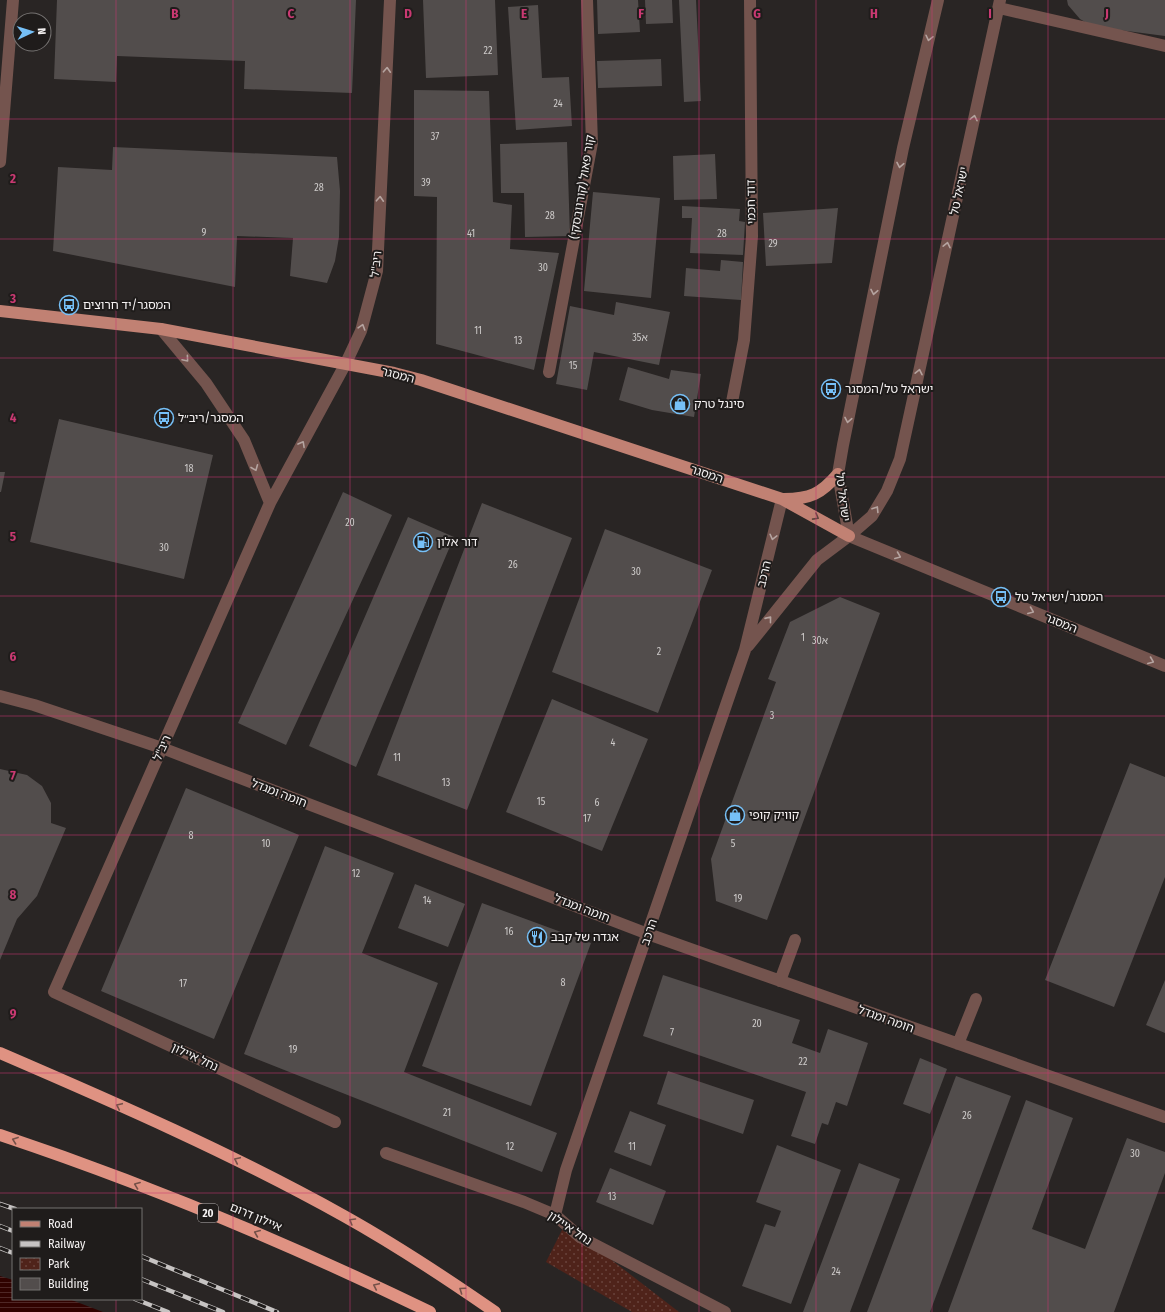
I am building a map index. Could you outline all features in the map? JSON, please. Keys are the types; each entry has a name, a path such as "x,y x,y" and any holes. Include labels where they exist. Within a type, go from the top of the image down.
{"highway":[{"path":"0,1053 84,1089 242,1163 344,1217 449,1280 494,1312"},
{"name":"איילון דרום","path":"0,1135 138,1185 233,1223 292,1248 430,1312"}],"main road":[{"name":"המסגר","path":"0,311 161,329 346,363 421,380 782,499 849,536"},
{"name":"המסגר","path":"782,499 798,499 812,496 828,486 838,474"}],"street":[{"path":"0,162 13,0"},
{"name":"ריב\"ל","path":"54,992 270,503 346,363 361,331 377,271 390,0"},
{"name":"קור פאול (קורנובסקי)","path":"549,372 592,143 587,0"},
{"name":"דוד חכמי","path":"732,402 744,340 752,236 750,0"},
{"name":"ישראל טל","path":"849,536 838,474 844,437 903,148 938,0"},
{"path":"999,4 1165,46"},
{"name":"ישראל טל","path":"849,536 872,516 887,491 900,459 999,4"},
{"path":"161,329 206,383 244,440 270,503"},
{"name":"הרכב","path":"555,1215 566,1170 745,650 782,499"},
{"name":"הרכב","path":"745,650 817,560 849,536"},
{"name":"המסגר","path":"849,536 1165,666"},
{"name":"חומה ומגדל","path":"0,696 34,705 162,748 648,934 1165,1117"},
{"path":"780,981 795,940"},
{"name":"נחל איילון","path":"54,992 335,1122"},
{"path":"958,1044 976,999"},
{"name":"נחל איילון","path":"386,1153 524,1202 555,1215 580,1236 725,1312"}],"green space":[{"path":"565,1224 679,1312 632,1312 546,1262"}],"shaded area":[{"path":"0,1276 12,1280 12,1300 72,1300 103,1312 0,1312"}],"building":[{"path":"57,0 356,0 352,93 244,89 245,61 117,56 116,82 54,79"},
{"path":"423,0 495,0 498,75 426,78"},
{"path":"597,0 638,0 640,32 598,34"},
{"path":"645,0 672,0 673,23 646,24"},
{"path":"679,0 696,0 701,101 684,102"},
{"path":"1067,0 1165,0 1165,36 1090,25 1080,19 1068,5"},
{"path":"538,5 542,78 569,77 572,126 516,130 508,7"},
{"path":"661,59 662,86 598,88 597,61"},
{"path":"414,90 489,91 493,202 512,205 510,249 559,253 534,370 436,344 437,197 414,196"},
{"path":"567,142 570,236 525,237 524,193 501,193 500,144"},
{"path":"113,147 337,157 340,191 339,237 335,261 327,283 290,276 293,238 237,236 235,287 53,251 58,167 112,170"},
{"path":"715,154 717,199 674,200 673,156"},
{"path":"593,192 660,198 651,298 584,291"},
{"path":"682,206 740,209 739,221 745,222 743,255 690,253 692,218 682,218"},
{"path":"838,208 832,263 766,266 763,213"},
{"path":"721,260 743,262 741,300 684,296 686,268 720,271"},
{"path":"616,302 670,312 659,365 594,352 587,390 556,384 570,306 614,315"},
{"path":"628,367 669,379 671,370 701,374 694,417 652,410 619,400"},
{"path":"59,419 213,455 184,579 30,542"},
{"path":"0,472 5,472 1,492 0,492"},
{"path":"343,492 392,515 286,745 238,723"},
{"path":"482,503 572,538 467,810 377,775"},
{"path":"408,517 454,537 356,767 309,746"},
{"path":"605,529 712,570 658,713 552,672"},
{"path":"840,597 880,613 767,920 716,901 711,859 776,682 768,679 790,622"},
{"path":"552,699 648,739 602,851 506,812"},
{"path":"1130,763 1165,777 1165,877 1114,1007 1045,980"},
{"path":"0,769 27,775 42,786 51,803 51,823 66,828 37,896 17,919 0,960"},
{"path":"186,788 299,835 214,1039 101,991"},
{"path":"325,846 394,873 362,953 438,983 404,1072 557,1133 542,1172 244,1054"},
{"path":"415,884 465,904 448,947 398,928"},
{"path":"482,903 591,943 531,1106 422,1066"},
{"path":"663,975 800,1020 792,1043 820,1053 828,1029 868,1043 847,1106 836,1102 828,1125 822,1123 815,1144 791,1136 806,1092 643,1036"},
{"path":"1165,980 1165,1033 1146,1025"},
{"path":"920,1058 947,1069 930,1114 903,1104"},
{"path":"668,1071 754,1100 743,1134 657,1104"},
{"path":"956,1076 1011,1096 930,1312 867,1312"},
{"path":"1026,1100 1073,1118 1032,1229 1085,1249 1127,1138 1165,1152 1165,1173 1114,1312 948,1312"},
{"path":"630,1111 666,1125 651,1166 614,1152"},
{"path":"777,1145 841,1170 791,1304 742,1286 765,1224 775,1227 781,1211 756,1202"},
{"path":"859,1163 900,1179 850,1312 803,1312"},
{"path":"610,1168 666,1191 653,1225 596,1202"}],"railway":[{"path":"0,1204 12,1208"},
{"path":"0,1226 12,1231"},
{"path":"0,1248 12,1253"},
{"path":"142,1256 277,1312"},
{"path":"142,1279 223,1312"},
{"path":"138,1300 168,1312"}],"place":[{"name":"המסגר/יד חרוצים","path":"69,305"},
{"name":"ישראל טל/המסגר","path":"831,389"},
{"name":"סינגל טרק","path":"680,404"},
{"name":"המסגר/ריב״ל","path":"164,418"},
{"name":"דור אלון","path":"423,542"},
{"name":"המסגר/ישראל טל","path":"1001,597"},
{"name":"קוויק קופי","path":"735,815"},
{"name":"אגדה של קבב","path":"537,937"}]}
